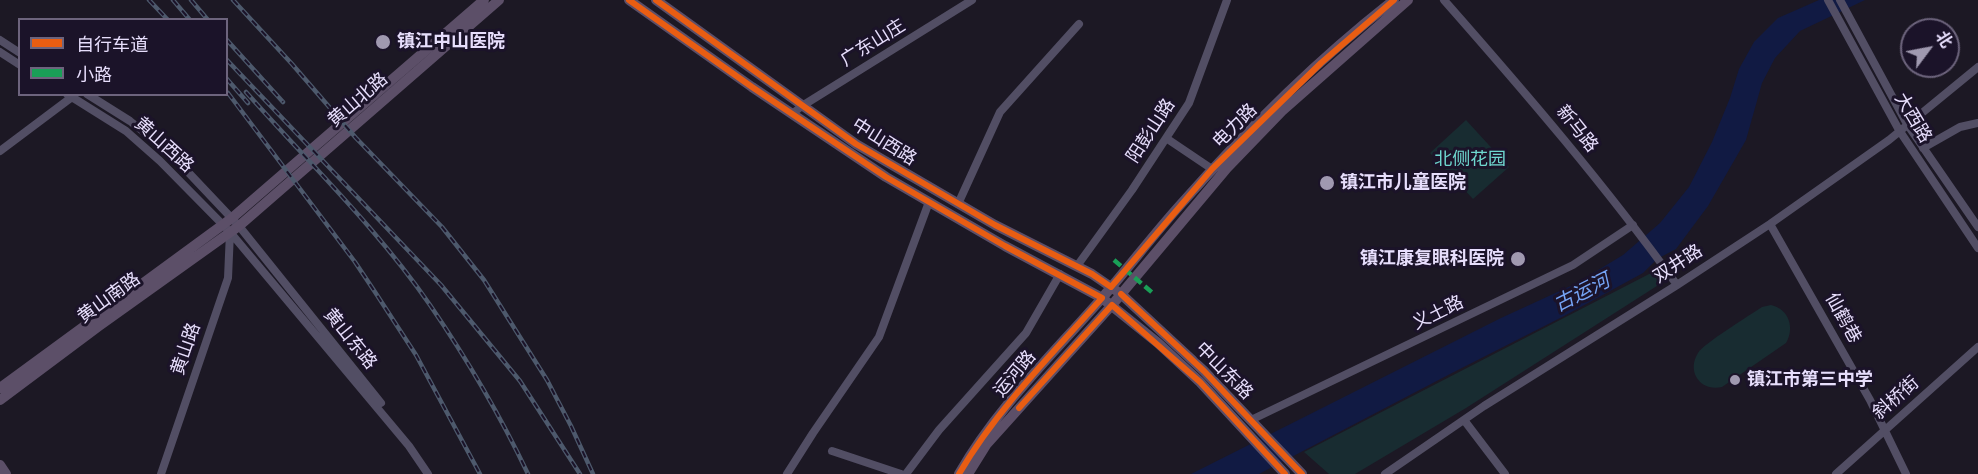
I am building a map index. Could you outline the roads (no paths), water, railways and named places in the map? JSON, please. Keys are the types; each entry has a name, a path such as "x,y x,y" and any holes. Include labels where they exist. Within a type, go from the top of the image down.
{"main road":[{"name":"黄山北路","path":"231,225 484,0"},
{"name":"黄山北路","path":"231,225 499,0"},
{"name":"中山西路","path":"628,0 792,114 929,202 1102,298"},
{"name":"中山西路","path":"656,0 856,144 958,204 1077,266 1111,287"},
{"name":"电力路","path":"1102,298 1212,170 1321,63 1394,0"},
{"name":"电力路","path":"1112,305 1206,192 1258,135 1408,0"},
{"name":"黄山南路","path":"0,388 231,225"},
{"name":"黄山南路","path":"0,400 231,225"},
{"name":"中山东路","path":"1111,287 1204,371 1302,474"},
{"name":"中山东路","path":"1102,298 1200,382 1283,471"},
{"name":"运河路","path":"958,474 973,449 1038,369 1102,298"},
{"name":"运河路","path":"968,474 986,445 1112,305"},
{"path":"0,465 6,474"}],"street":[{"name":"广东山庄","path":"792,114 972,0"},
{"name":"阳彭山路","path":"1077,266 1132,190 1189,103 1227,0"},
{"name":"新马路","path":"1444,0 1543,113 1633,225 1677,285"},
{"name":"大西路","path":"1828,0 1899,130 1978,248"},
{"name":"大西路","path":"1840,0 1907,124 1978,227"},
{"path":"958,204 1000,112 1079,24"},
{"path":"0,40 18,51"},
{"path":"0,52 18,64"},
{"name":"双井路","path":"1385,474 1464,420 1770,224 1889,140 1978,67"},
{"name":"黄山西路","path":"70,96 126,131 231,225"},
{"path":"0,151 70,96"},
{"name":"黄山西路","path":"90,96 130,121 170,153 231,225"},
{"path":"1923,148 1960,127 1978,123"},
{"path":"1166,138 1212,170"},
{"path":"787,474 879,337 929,202"},
{"name":"仙鹤巷","path":"1770,224 1870,400 1906,474"},
{"name":"黄山路","path":"160,474 228,278 231,225"},
{"name":"黄山东路","path":"231,225 402,437 428,474"},
{"name":"黄山东路","path":"231,225 413,443 435,474"},
{"name":"义土路","path":"1251,420 1573,264 1633,225"},
{"path":"906,474 939,430 1026,333 1060,274"},
{"name":"斜桥街","path":"1836,474 1978,347"},
{"path":"1464,420 1505,474"},
{"path":"832,451 901,474"}],"water":[{"name":"古运河","path":"1819,0 1865,0 1800,31 1775,58 1762,83 1746,140 1708,206 1676,249 1657,259 1643,273 1564,316 1259,474 1191,474 1501,318 1575,284 1623,255 1660,223 1689,187 1712,142 1739,69 1754,42 1778,18"}],"railway":[{"path":"149,0 166,18"},
{"path":"173,0 188,18"},
{"path":"191,0 206,18"},
{"path":"233,0 356,138 442,227 484,280 547,380 593,474"},
{"path":"228,41 283,102"},
{"path":"228,61 441,285 520,381 580,474"},
{"path":"228,80 248,103"},
{"path":"246,92 365,222 430,305 470,367 528,474"},
{"path":"228,93 375,292 416,355 480,474"}],"place":[{"name":"镇江中山医院","path":"383,42"},
{"name":"镇江市儿童医院","path":"1327,183"},
{"name":"镇江康复眼科医院","path":"1518,259"},
{"name":"镇江市第三中学","path":"1735,380"}],"park label":[{"name":"北侧花园","path":"1470,160"}]}
